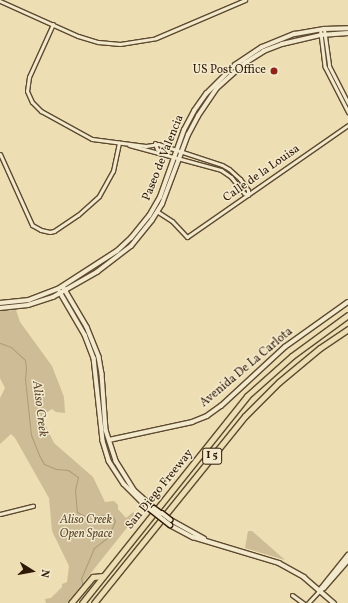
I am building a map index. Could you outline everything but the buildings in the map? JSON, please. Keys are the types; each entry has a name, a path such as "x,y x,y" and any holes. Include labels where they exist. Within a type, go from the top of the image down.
{"highway":[{"name":"San Diego Freeway","path":"82,603 247,396 292,356 348,315"},
{"name":"San Diego Freeway","path":"94,603 245,416 279,382 348,329"},
{"path":"339,335 348,333"},
{"path":"71,603 92,578 103,576"}],"main road":[{"name":"Paseo de Valencia","path":"0,308 28,305 59,291 62,286 117,252 139,228 160,197 174,156 190,119 199,103 215,84 235,65 262,47 295,34 322,29 348,28"},
{"name":"Paseo de Valencia","path":"0,303 29,300 65,290 97,272 128,248 158,212 198,116 217,88 245,63 264,51 282,44 323,34 348,33"},
{"path":"62,286 87,327 99,357 109,440 119,468 134,490 147,505"},
{"path":"59,291 85,335 94,358 103,441 109,461 119,477 147,505 193,537 279,562 298,573 334,603"},
{"name":"Avenida De La Carlota","path":"109,440 192,422 207,416 221,406 285,347 348,302"},
{"path":"320,590 348,555"},
{"path":"320,590 324,588 348,560"}],"street":[{"path":"0,1 88,39 109,44 130,44 156,38 245,0"},
{"path":"53,24 29,77 27,91 32,102 41,111 86,136 101,141 146,146 155,144 177,150 229,169 240,179 248,190 248,195"},
{"path":"322,29 329,66 348,103"},
{"path":"323,34 325,67 348,112"},
{"name":"Calle de la Louisa","path":"158,212 172,221 187,237 348,125"},
{"path":"0,154 32,225 50,232 54,231 78,215 99,196 112,174 119,143"},
{"path":"127,144 150,152 174,156 226,172 244,193 248,195"},
{"path":"155,144 161,153"},
{"name":"Avenida De La Carlota","path":"103,441 109,440"},
{"path":"0,514 33,506"},
{"path":"308,603 320,590"},
{"path":"292,595 303,603"}],"green space":[{"name":"Aliso Creek Open Space","path":"16,310 20,322 52,366 64,397 65,413 56,412 52,409 43,415 44,422 54,443 93,477 105,502 114,501 118,505 118,509 126,518 133,512 137,515 67,603 46,603 45,599 51,598 62,587 62,584 67,582 69,566 52,531 49,498 15,438 11,434 0,444 0,398 5,388 0,378 0,311"},
{"path":"248,531 252,531 285,560 245,548"}],"waterway":[{"name":"Aliso Creek","path":"0,343 11,347 25,360 25,379 31,435 44,464 56,469 68,470 78,477 75,490 77,512 85,516 107,515 113,517 115,521 108,537 94,548 81,578 83,587"}],"place":[{"name":"US Post Office","path":"274,71"}]}
